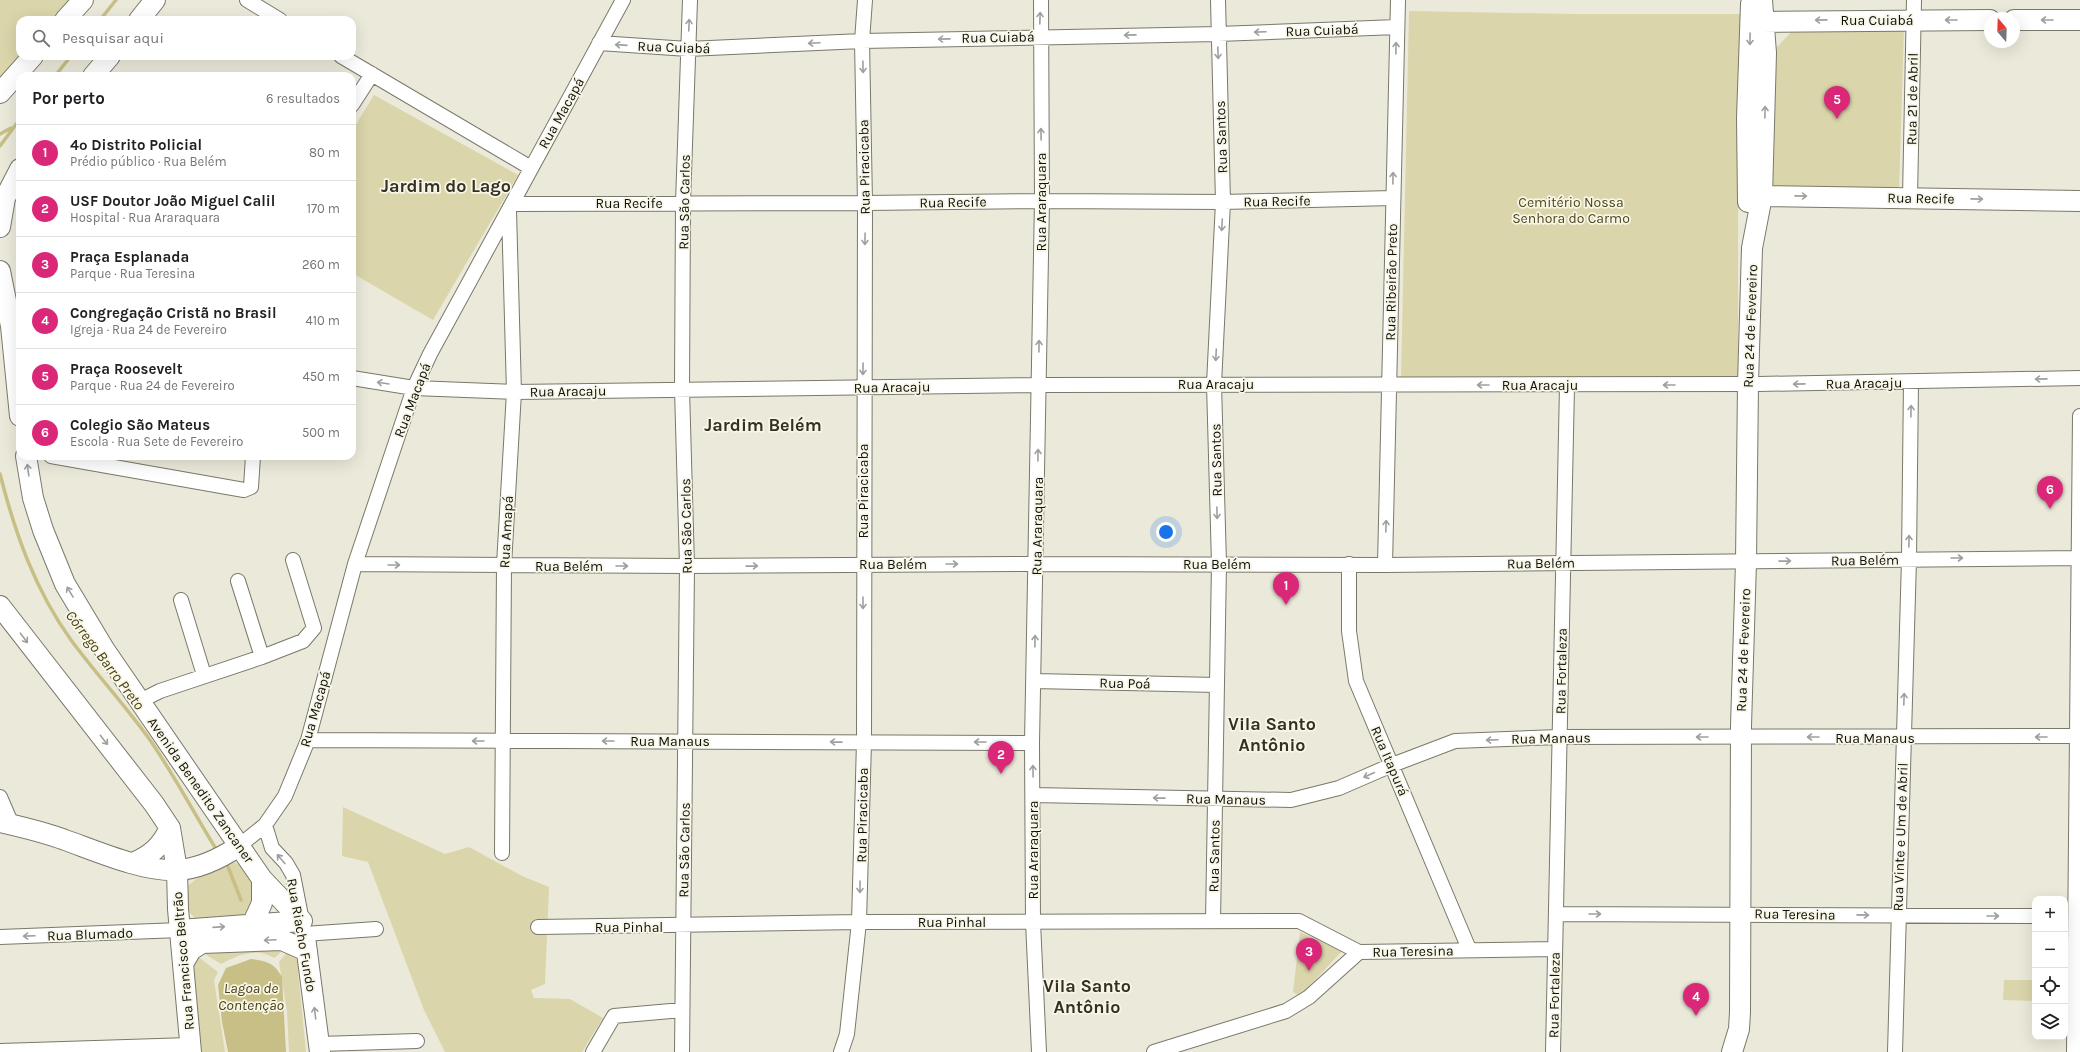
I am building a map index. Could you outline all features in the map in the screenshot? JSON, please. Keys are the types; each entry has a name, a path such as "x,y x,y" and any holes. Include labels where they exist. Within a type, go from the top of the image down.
{"main road":[{"path":"69,16 83,0"},
{"path":"142,16 155,0"},
{"name":"Rua Cuiabá","path":"1759,6 1790,21 1984,20"},
{"name":"Rua 24 de Fevereiro","path":"1732,1052 1739,1029 1740,1012 1741,737 1752,248 1762,196 1766,53 1759,6"},
{"name":"Rua 24 de Fevereiro","path":"1752,248 1748,224 1747,118 1749,74 1759,6"},
{"path":"2020,20 2080,20"},
{"path":"1749,74 1790,21"},
{"path":"19,72 29,60"},
{"path":"96,72 107,60"},
{"path":"0,93 16,75"},
{"path":"1747,118 1752,132 1753,183 1756,190 1762,196"},
{"path":"0,227 5,198 16,177"},
{"name":"Rua Recife","path":"1762,196 1910,197 2080,201"},
{"path":"0,271 16,385"},
{"name":"Avenida Benedito Zancaner","path":"27,460 33,498 48,547 58,570 104,649 262,879 304,935"},
{"path":"0,606 154,804 170,828 177,870"},
{"path":"6,823 137,864 177,870 214,861"},
{"path":"137,864 156,850 164,840 170,828"},
{"path":"137,864 166,886 178,901 191,879 214,861 239,846"},
{"name":"Rua Francisco Beltrão","path":"177,870 180,930 191,1049"},
{"path":"252,925 262,903 262,879"},
{"path":"180,930 252,925 304,935"},
{"path":"184,962 191,950 202,943 282,940 304,935"},
{"name":"Rua Riacho Fundo","path":"304,935 320,1048"}],"street":[{"path":"247,0 273,16"},
{"name":"Rua Macapá","path":"239,846 265,826 285,796 308,740 355,564 414,388 430,354 623,0"},
{"name":"Rua São Carlos","path":"682,1052 687,566 682,389 683,203 690,0"},
{"name":"Rua Piracicaba","path":"841,1052 847,1034 859,922 864,742 863,387 865,203 862,41 865,0"},
{"name":"Rua Araraquara","path":"1039,1052 1033,922 1032,743 1042,200 1040,0"},
{"name":"Rua Santos","path":"1213,921 1219,564 1214,384 1223,202 1218,0"},
{"name":"Rua Ribeirão Preto","path":"1385,565 1398,0"},
{"name":"Rua 21 de Abril","path":"1910,197 1914,0"},
{"name":"Rua Cuiabá","path":"599,43 688,49 862,41 1040,36 1218,34 1397,27"},
{"path":"348,60 531,168"},
{"path":"356,99 372,74"},
{"name":"Rua Recife","path":"510,207 683,203 865,203 1042,200 1223,202 1393,198"},
{"name":"Rua Amapá","path":"502,853 504,741 504,565 514,392 510,207"},
{"name":"Rua Aracaju","path":"356,379 414,388 514,392 1038,385 1390,384 1567,386 1911,382 2080,378"},
{"name":"Rua Vinte e Um de Abril","path":"1895,1052 1909,559 1911,382"},
{"name":"Rua Fortaleza","path":"1553,1052 1567,386"},
{"path":"2074,1052 2073,916 2079,736 2080,416"},
{"path":"75,460 244,490 251,487 253,460"},
{"name":"Rua Belém","path":"355,564 687,566 863,564 1385,565 1563,562 1746,562 2079,558"},
{"path":"140,701 160,691 204,675 262,657 303,641 314,628 294,560"},
{"name":"Rua Itapurá","path":"1350,564 1349,630 1356,681 1469,950"},
{"path":"238,581 262,657"},
{"path":"181,600 204,675"},
{"name":"Rua Poá","path":"1034,681 1217,685"},
{"name":"Rua Manaus","path":"1033,795 1291,800 1339,788 1392,765 1455,741 1559,737 1903,738 2079,736"},
{"name":"Rua Manaus","path":"308,740 1032,743"},
{"path":"0,797 6,823"},
{"name":"Rua Riacho Fundo","path":"265,826 272,848 286,863 293,875 304,935"},
{"name":"Rua Teresina","path":"1556,914 2032,916"},
{"name":"Rua Pinhal","path":"538,927 683,926 859,922 1299,921 1359,952"},
{"path":"304,935 376,928"},
{"name":"Rua Blumado","path":"0,937 180,930"},
{"name":"Rua Teresina","path":"1154,1052 1286,1011 1309,997 1359,952 1555,949"},
{"path":"593,1052 614,1016 682,1010"},
{"path":"320,1048 417,1041"},
{"path":"0,1051 191,1049"}],"green space":[{"path":"0,0 77,0 63,16 16,16 16,60 17,60 0,86"},
{"name":"Cemitério Nossa Senhora do Carmo","path":"1409,11 1573,14 1743,14 1738,194 1738,377 1401,379"},
{"path":"1797,26 1904,28 1899,191 1770,191 1776,48"},
{"path":"374,95 518,175 433,320 356,275 356,124"},
{"path":"343,807 445,854 469,847 522,876 549,887 545,984 531,990 534,998 570,999 603,1018 582,1052 445,1052 424,1010 368,862 342,856"},
{"path":"228,862 236,863 245,869 253,878 252,900 249,910 242,919 197,920 188,911 184,889 195,880"},
{"path":"1300,932 1342,951 1304,992 1298,995 1293,992"},
{"path":"286,948 274,958 261,953 254,953 241,955 221,964 200,951"},
{"path":"289,950 295,955 297,961 306,1052 289,1052 287,1011 279,962"},
{"path":"197,956 218,972 214,980 225,1052 200,1052 193,970"},
{"path":"2004,980 2032,980 2032,1001 2003,1000"}],"water":[{"name":"Lagoa de Contenção","path":"251,959 273,965 282,977 286,1052 228,1052 222,1022 218,985 226,968"}],"waterway":[{"name":"Córrego Barro Preto","path":"103,16 116,0"},
{"name":"Córrego Barro Preto","path":"58,72 68,60"},
{"name":"Córrego Barro Preto","path":"0,146 16,124"},
{"path":"0,134 11,128"},
{"name":"Córrego Barro Preto","path":"0,474 12,518 28,560 58,621 90,665 131,714 150,740 176,780 216,849"},
{"path":"228,867 241,900"}],"place":[{"name":"Praça Roosevelt","path":"1837,119"},
{"name":"Colegio São Mateus","path":"2050,509"},
{"name":"4º Distrito Policial","path":"1286,605"},
{"name":"USF Doutor João Miguel Calil","path":"1001,774"},
{"name":"Praça Esplanada","path":"1309,971"},
{"name":"Congregação Cristã no Brasil","path":"1696,1016"}],"district":[{"name":"Jardim do Lago","path":"446,186"},
{"name":"Jardim Belém","path":"763,425"},
{"name":"Vila Santo Antônio","path":"1272,734"},
{"name":"Vila Santo Antônio","path":"1087,996"}]}
